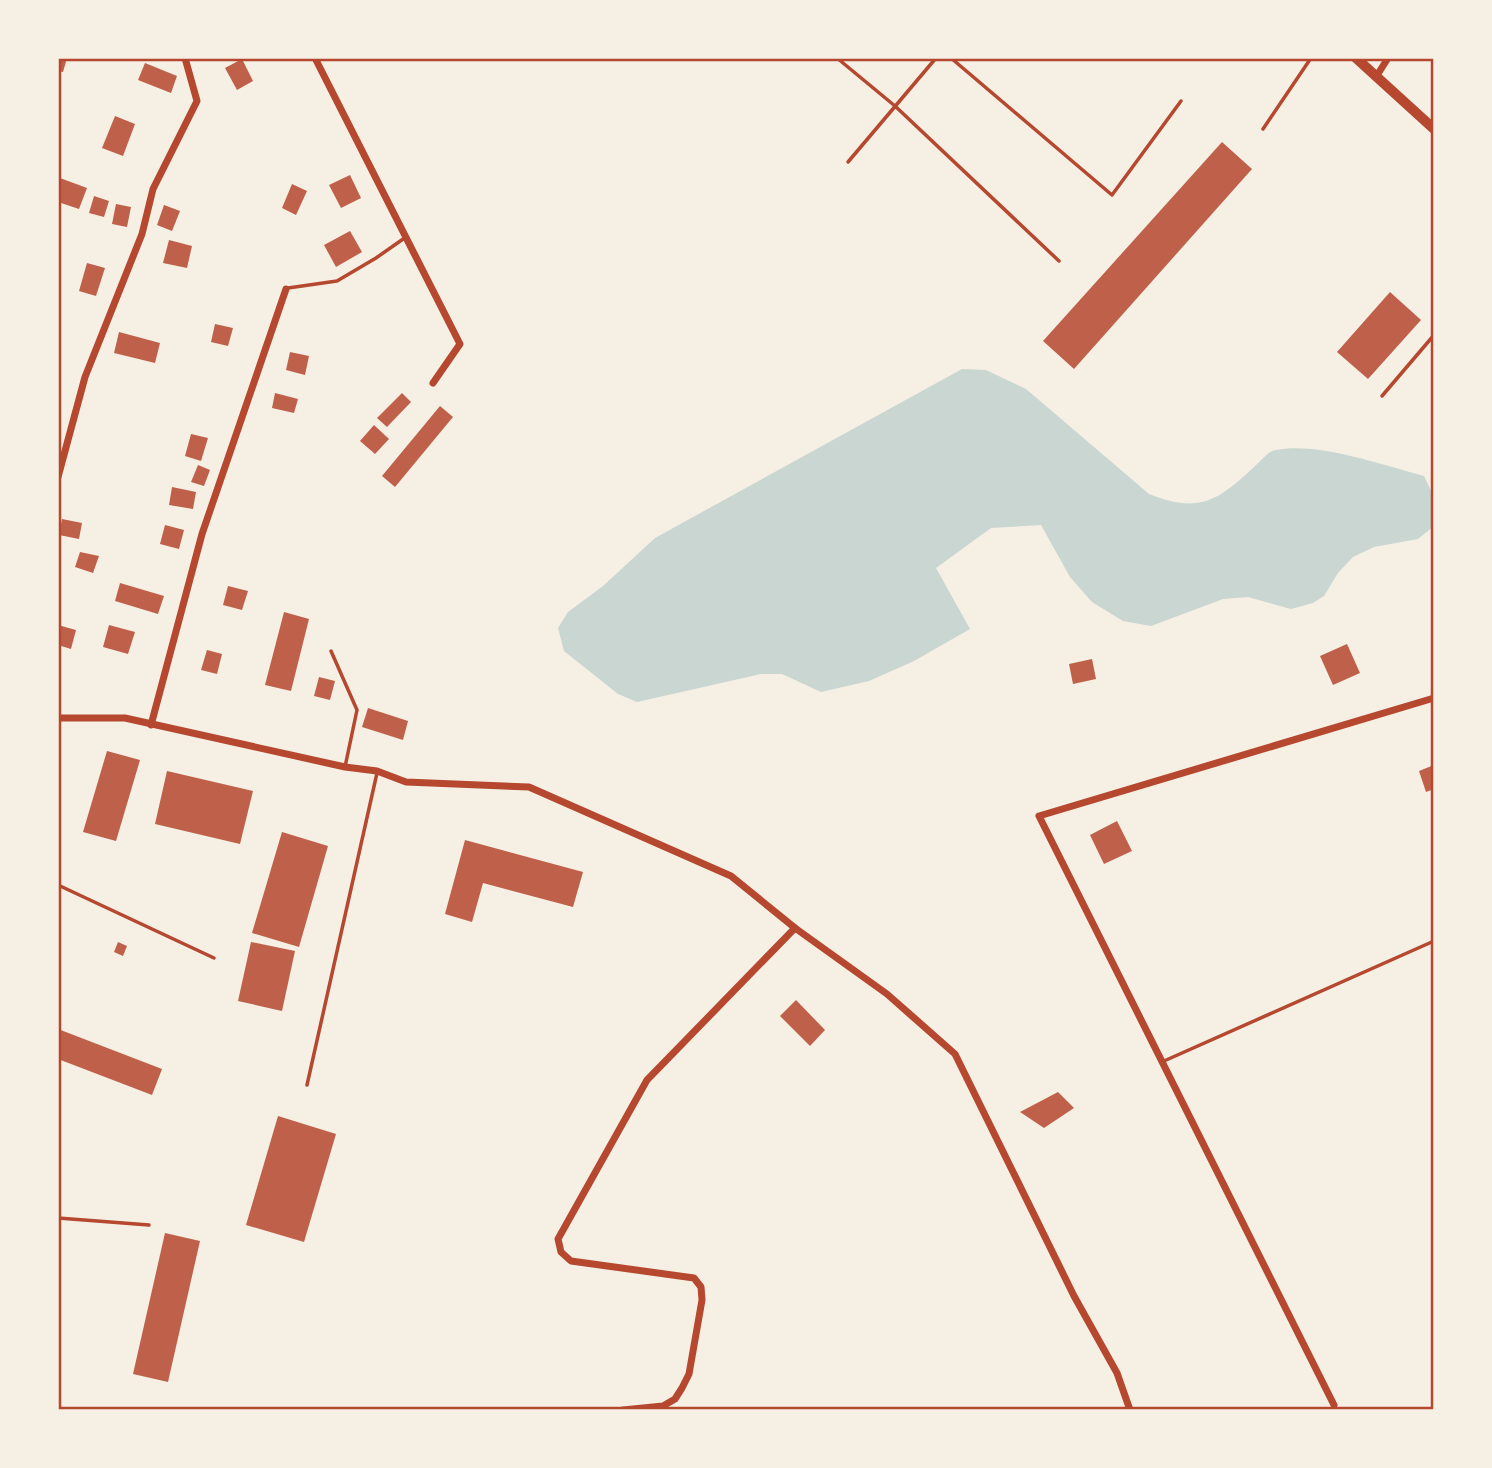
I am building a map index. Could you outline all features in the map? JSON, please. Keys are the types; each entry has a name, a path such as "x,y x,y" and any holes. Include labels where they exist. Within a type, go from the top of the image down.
{"main road":[{"path":"1356,58 1434,129"}],"street":[{"path":"58,477 85,377 142,234 153,189 197,101 185,58"},
{"path":"314,58 460,344 433,383"},
{"path":"1376,77 1388,58"},
{"path":"151,725 202,534 286,289"},
{"path":"1334,1405 1039,816 1434,698"},
{"path":"58,718 125,718 345,767 377,771 406,782 529,787 731,876 795,928 887,994 955,1054 1074,1296 1117,1373 1130,1410"},
{"path":"623,1410 663,1406 675,1399 682,1388 689,1374 702,1300 701,1287 694,1278 570,1261 561,1252 558,1238 648,1080 795,928"}],"lane":[{"path":"837,58 895,106 1059,261"},
{"path":"848,162 936,58"},
{"path":"951,58 1112,195 1181,101"},
{"path":"1263,129 1311,58"},
{"path":"286,289 337,281 406,237"},
{"path":"1382,396 1434,335"},
{"path":"331,651 357,710 345,767"},
{"path":"307,1085 377,771"},
{"path":"58,885 214,958"},
{"path":"1162,1062 1434,941"},
{"path":"58,1218 149,1225"}],"shaded area":[{"path":"962,369 986,370 1026,389 1149,494 1166,500 1181,503 1207,501 1230,488 1273,451 1311,449 1350,456 1424,476 1434,497 1434,526 1418,539 1374,547 1353,557 1338,573 1324,596 1313,603 1291,609 1248,597 1223,599 1151,626 1123,621 1092,602 1070,577 1041,525 991,528 936,568 970,629 914,661 869,681 821,692 782,674 761,674 637,702 618,694 564,651 558,628 568,612 603,586 655,538"}],"building":[{"path":"58,58 67,58 63,72 58,71"},
{"path":"242,59 253,81 237,90 225,68"},
{"path":"145,63 177,76 171,93 138,80"},
{"path":"115,116 135,124 123,156 102,148"},
{"path":"1222,142 1252,169 1074,369 1043,341"},
{"path":"350,175 361,198 341,208 329,185"},
{"path":"60,178 87,188 79,209 58,202"},
{"path":"292,184 307,191 296,215 282,208"},
{"path":"94,196 109,201 104,217 89,213"},
{"path":"116,204 131,207 127,227 112,224"},
{"path":"164,205 180,211 172,231 157,225"},
{"path":"350,231 362,252 336,267 324,245"},
{"path":"169,240 192,246 187,268 163,263"},
{"path":"87,263 105,268 96,296 79,291"},
{"path":"1390,292 1421,320 1368,379 1337,352"},
{"path":"215,324 233,328 228,346 211,342"},
{"path":"119,332 160,343 155,363 114,353"},
{"path":"290,352 309,356 305,375 286,370"},
{"path":"275,393 298,399 294,413 272,408"},
{"path":"402,393 411,402 387,427 377,418"},
{"path":"440,406 453,417 395,487 382,476"},
{"path":"374,425 389,439 375,454 360,441"},
{"path":"191,434 208,438 201,461 185,456"},
{"path":"198,465 210,470 204,486 191,482"},
{"path":"172,487 196,492 193,509 169,505"},
{"path":"62,519 82,523 79,539 59,535"},
{"path":"165,525 184,530 179,549 160,544"},
{"path":"80,552 99,556 93,573 75,567"},
{"path":"120,583 164,596 158,614 115,601"},
{"path":"228,586 248,591 242,610 223,605"},
{"path":"284,612 309,619 291,691 265,685"},
{"path":"58,625 76,630 71,649 58,645"},
{"path":"109,625 135,632 128,654 103,647"},
{"path":"1347,644 1360,673 1333,685 1320,656"},
{"path":"207,650 222,654 217,674 201,670"},
{"path":"1092,659 1096,679 1073,684 1069,664"},
{"path":"319,677 335,681 330,700 314,696"},
{"path":"368,708 408,721 403,740 362,727"},
{"path":"107,751 140,760 116,841 83,832"},
{"path":"1434,765 1434,789 1426,792 1419,771"},
{"path":"167,771 253,791 240,844 155,824"},
{"path":"1117,821 1132,851 1104,864 1090,835"},
{"path":"282,832 328,846 299,947 252,933"},
{"path":"465,840 583,872 573,907 483,883 472,922 445,914"},
{"path":"118,942 127,946 123,956 114,952"},
{"path":"251,942 295,951 282,1011 238,1001"},
{"path":"796,1000 825,1030 810,1046 780,1016"},
{"path":"58,1029 162,1069 152,1095 58,1059"},
{"path":"1058,1092 1074,1108 1044,1128 1020,1112"},
{"path":"278,1116 336,1134 304,1242 246,1225"},
{"path":"165,1233 200,1241 168,1382 133,1374"}]}
